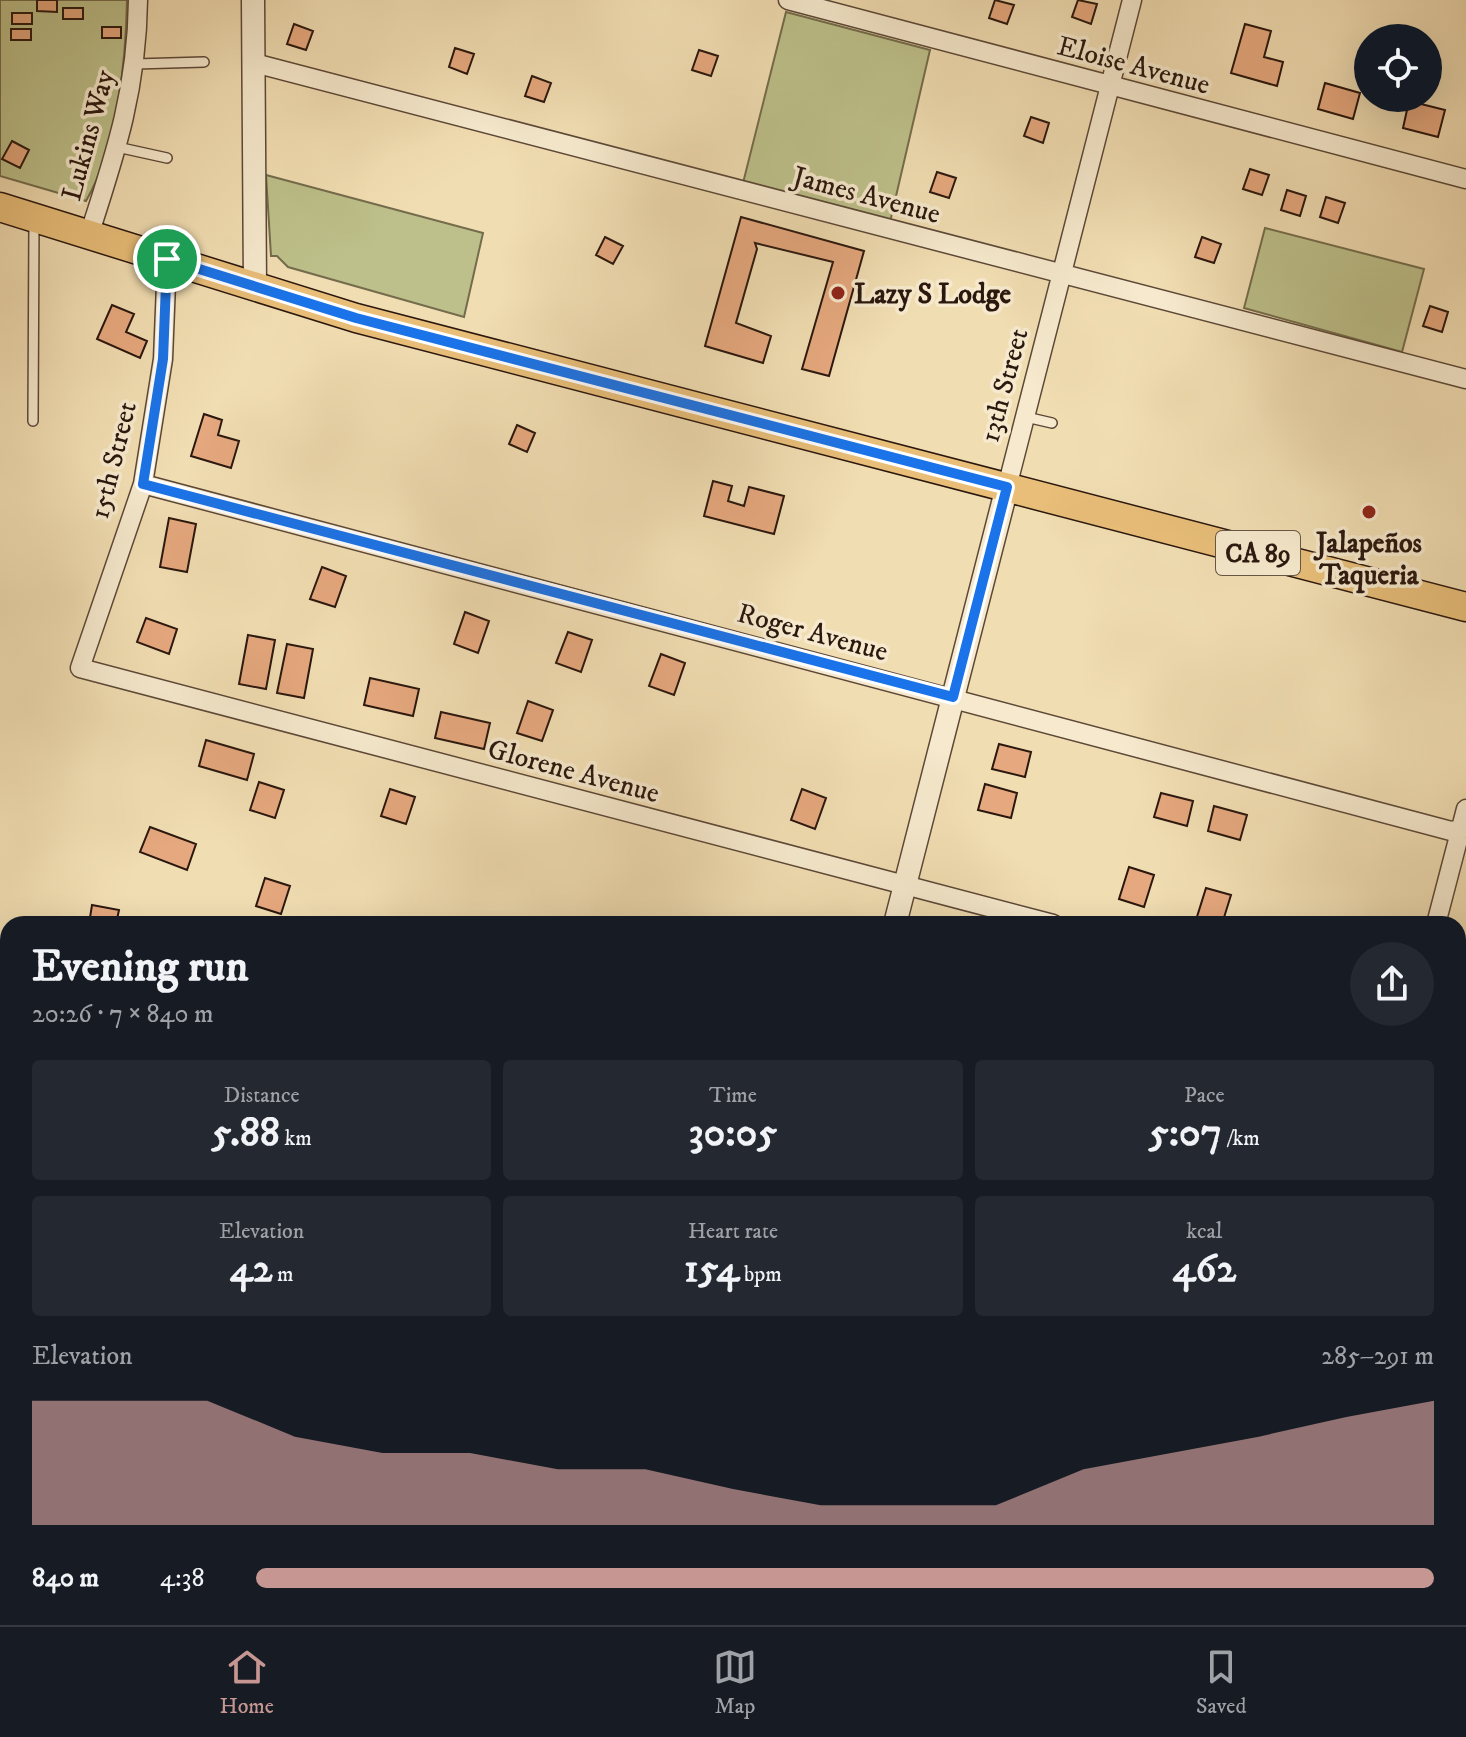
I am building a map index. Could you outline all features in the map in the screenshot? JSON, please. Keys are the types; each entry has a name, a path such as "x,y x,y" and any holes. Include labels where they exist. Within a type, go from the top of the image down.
{"main road":[{"name":"CA 89","path":"0,207 356,318 1466,607"}],"street":[{"name":"Lukins Way","path":"89,235 117,147 135,64 138,0"},
{"path":"253,0 255,288"},
{"name":"Eloise Avenue","path":"788,0 1466,179"},
{"name":"13th Street","path":"897,916 1132,0"},
{"name":"James Avenue","path":"254,63 1466,379"},
{"name":"15th Street","path":"80,668 143,484 163,359 167,259"},
{"name":"Roger Avenue","path":"143,484 1451,831 1465,821"},
{"name":"Glorene Avenue","path":"80,668 1022,916"},
{"path":"1438,916 1465,821"}],"lane":[{"path":"135,64 204,62"},
{"path":"117,147 167,158"},
{"path":"33,421 34,218"},
{"path":"1026,417 1052,423"}],"green space":[{"path":"0,0 127,0 118,104 105,156 86,201 0,176"},
{"path":"786,12 930,50 890,222 743,183"},
{"path":"266,175 483,233 464,317 288,267 277,256 271,256"},
{"path":"1265,228 1424,269 1402,352 1244,308"}],"building":[{"path":"37,0 57,0 57,12 37,11"},
{"path":"995,0 1014,5 1007,24 989,18"},
{"path":"1078,0 1097,4 1091,24 1072,17"},
{"path":"63,8 83,8 83,19 63,19"},
{"path":"12,13 32,13 32,24 12,24"},
{"path":"294,24 313,31 306,50 287,44"},
{"path":"1245,24 1271,31 1264,57 1283,62 1277,86 1231,73"},
{"path":"102,27 121,27 121,38 102,38"},
{"path":"11,29 31,29 31,40 11,40"},
{"path":"455,48 474,54 467,74 449,67"},
{"path":"699,50 718,56 711,76 692,70"},
{"path":"532,76 551,83 544,102 525,96"},
{"path":"1325,83 1354,91 1353,119 1318,109"},
{"path":"1445,110 1438,137 1403,128 1407,112"},
{"path":"1031,117 1049,123 1043,143 1024,136"},
{"path":"12,141 29,150 20,168 2,159"},
{"path":"1250,169 1269,175 1262,195 1243,189"},
{"path":"937,172 956,178 949,198 930,192"},
{"path":"1287,190 1306,196 1300,216 1281,210"},
{"path":"1326,197 1345,203 1338,223 1320,217"},
{"name":"Lazy S Lodge","path":"741,217 864,251 829,376 802,369 833,262 755,243 757,249 736,323 771,336 763,363 705,346"},
{"path":"605,237 623,246 613,264 596,255"},
{"path":"1202,237 1221,244 1214,263 1195,257"},
{"path":"112,305 134,314 126,332 147,341 140,358 97,339"},
{"path":"1430,306 1448,312 1442,332 1423,326"},
{"path":"204,414 222,420 218,435 239,441 231,468 191,456"},
{"path":"517,425 535,433 527,452 509,444"},
{"path":"713,481 732,486 728,501 744,506 749,487 784,496 774,534 704,516"},
{"path":"169,518 196,524 187,572 160,567"},
{"path":"322,567 346,576 335,607 310,599"},
{"path":"465,612 489,621 478,653 454,644"},
{"path":"146,618 177,629 169,654 137,642"},
{"path":"568,632 592,640 581,672 556,663"},
{"path":"248,635 275,640 266,689 239,684"},
{"path":"287,644 313,649 304,698 277,693"},
{"path":"661,654 685,663 674,695 649,686"},
{"path":"370,678 419,689 413,716 364,705"},
{"path":"528,701 553,710 542,741 517,733"},
{"path":"441,712 490,723 484,749 435,738"},
{"path":"206,740 254,754 247,780 199,766"},
{"path":"999,744 1031,752 1025,777 992,769"},
{"path":"259,782 284,790 275,818 250,810"},
{"path":"985,784 1017,793 1011,818 978,810"},
{"path":"390,789 415,797 406,824 381,816"},
{"path":"802,789 826,798 815,829 791,820"},
{"path":"1161,793 1193,801 1187,826 1154,817"},
{"path":"1214,806 1247,815 1240,840 1208,831"},
{"path":"150,827 196,844 187,870 140,852"},
{"path":"1129,867 1154,875 1144,907 1119,899"},
{"path":"265,878 290,886 281,914 256,906"},
{"path":"1206,888 1231,895 1224,916 1197,916"},
{"path":"92,905 119,910 118,916 90,916"}],"place":[{"name":"Lazy S Lodge","path":"838,293"},
{"name":"Jalapeños Taqueria","path":"1369,512"}],"route":[{"path":"167,259 356,318 1007,487 1004,512 953,697 143,484 163,359 167,259"}]}
